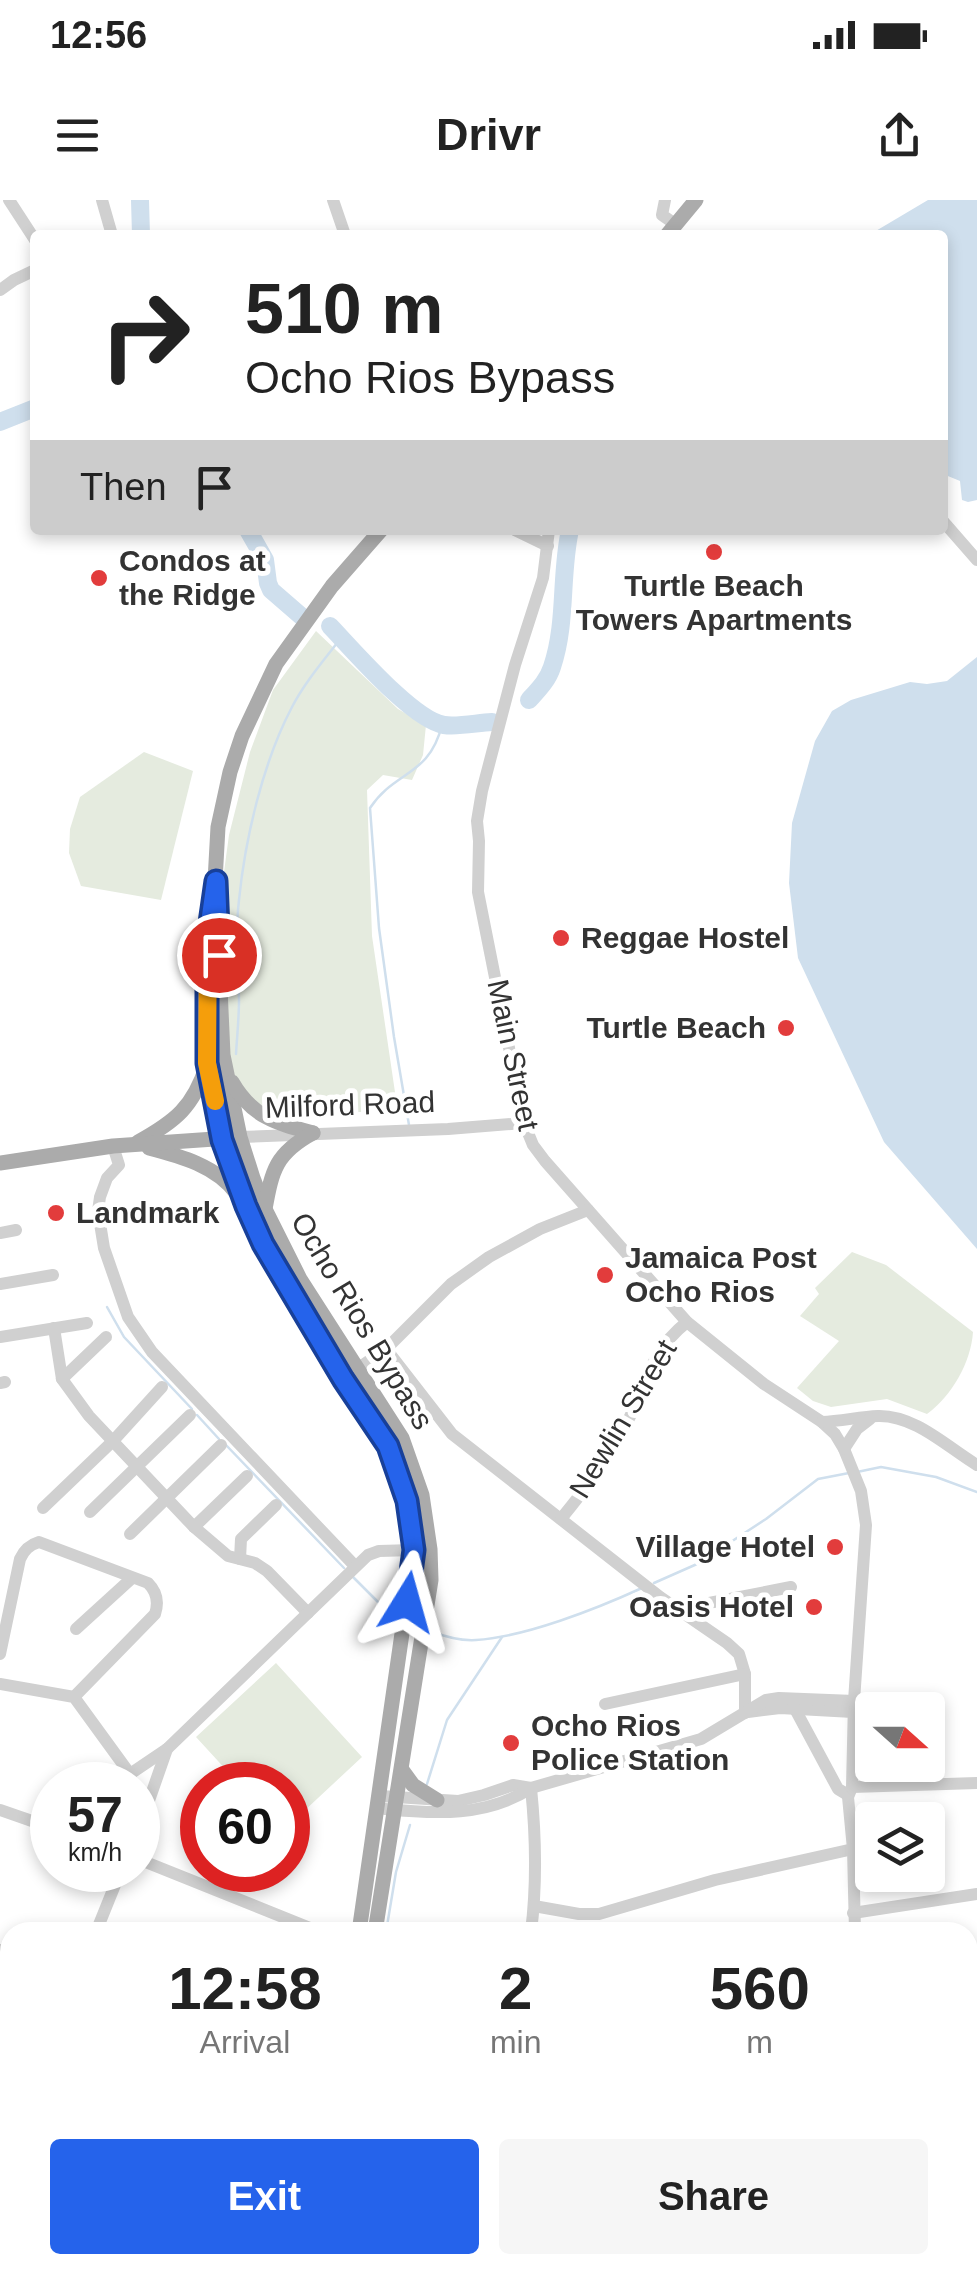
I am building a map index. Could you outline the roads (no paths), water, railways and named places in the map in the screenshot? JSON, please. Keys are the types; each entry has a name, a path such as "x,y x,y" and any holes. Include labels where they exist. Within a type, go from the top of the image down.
{"main road":[{"path":"671,230 696,200"},
{"path":"216,881 218,827 230,772 257,702 276,664 302,626 377,535"},
{"name":"Ocho Rios Bypass","path":"216,881 223,1055 240,1137 264,1210 300,1279 402,1438 422,1495 431,1580 377,1922"},
{"name":"Ocho Rios Bypass","path":"216,881 207,944 207,1063 222,1140 246,1206 280,1276 388,1446 407,1501 414,1550 361,1922"},
{"path":"223,1055 230,1078 256,1112 313,1133"},
{"path":"135,1144 170,1124 186,1108 200,1086 207,1063"},
{"path":"264,1210 271,1173 282,1155 313,1133"},
{"name":"Milford Road","path":"0,1163 114,1146 240,1137"},
{"path":"135,1144 199,1164 232,1187 246,1206"},
{"path":"402,1770 413,1785 437,1800"}],"street":[{"path":"9,200 30,232"},
{"path":"102,200 111,230"},
{"path":"333,200 342,230"},
{"path":"665,200 662,215 671,230"},
{"path":"0,290 30,272"},
{"path":"948,527 977,560"},
{"path":"525,535 548,546"},
{"name":"Main Street","path":"549,535 543,578 514,665 477,821 478,892 524,1123 533,1145 687,1322 764,1384 822,1422 847,1453 861,1491 866,1525 850,1790 854,1922"},
{"name":"Milford Road","path":"240,1137 524,1123"},
{"path":"114,1146 119,1165 107,1178 98,1211 104,1248 128,1317 152,1352 352,1569"},
{"path":"343,1379 386,1349 451,1284 489,1257 540,1229 588,1210"},
{"path":"0,1232 16,1230"},
{"path":"0,1284 53,1275"},
{"name":"Newlin Street","path":"561,1520 598,1472 624,1428 660,1348 687,1322"},
{"path":"0,1337 87,1323"},
{"path":"54,1328 62,1378 89,1416 194,1527 228,1556 255,1563 267,1571 308,1613"},
{"path":"62,1378 106,1337"},
{"path":"386,1349 452,1434 739,1654 745,1674 745,1712"},
{"path":"43,1508 162,1387"},
{"path":"90,1512 190,1415"},
{"path":"822,1422 872,1417 902,1420 977,1465"},
{"path":"847,1453 857,1429 872,1417"},
{"path":"130,1534 221,1445"},
{"path":"194,1527 247,1476"},
{"path":"240,1558 242,1539 276,1504"},
{"path":"0,1654 20,1559 32,1544 39,1542 148,1583 158,1600 155,1614 74,1697"},
{"path":"148,1762 166,1750 368,1555 414,1550"},
{"path":"76,1629 132,1578"},
{"path":"678,1609 791,1587"},
{"path":"605,1704 745,1674"},
{"path":"0,1684 74,1697 121,1762"},
{"path":"379,1802 459,1813 516,1798 530,1788 701,1739 766,1700 779,1698 854,1707"},
{"path":"745,1712 854,1707"},
{"path":"794,1708 838,1789 977,1784"},
{"path":"160,1768 166,1750"},
{"path":"397,1804 458,1801 513,1784 530,1788"},
{"path":"530,1788 536,1880 532,1922"},
{"path":"0,1810 30,1820"},
{"path":"534,1906 598,1914 715,1880 853,1849"},
{"path":"160,1869 295,1922"},
{"path":"99,1922 109,1892"},
{"path":"853,1913 977,1894"}],"water":[{"path":"928,200 977,200 977,500 962,500 960,481 948,476 948,230 877,230"},
{"path":"977,657 977,1249 884,1142 798,958 789,883 792,823 815,741 832,711 851,700 910,682 947,681"}],"waterway":[{"path":"140,200 141,230"},
{"path":"0,422 30,410"},
{"path":"251,535 265,560 271,590 301,616"},
{"path":"529,700 548,676 557,650 569,535"},
{"path":"330,626 384,683 431,720 444,725 492,722"},
{"path":"236,1054 238,912 257,801 272,752 292,707 341,638"},
{"path":"409,1125 379,928 370,808 390,786 429,755 442,725"},
{"path":"107,1307 124,1337 192,1409"},
{"path":"197,1415 219,1439"},
{"path":"225,1444 344,1568"},
{"path":"857,1472 881,1467 936,1477 977,1492"},
{"path":"654,1583 697,1564 818,1479 849,1473"},
{"path":"353,1577 388,1612 399,1617"},
{"path":"430,1631 470,1640 516,1634 642,1588"},
{"path":"427,1784 447,1720 502,1637"},
{"path":"388,1922 396,1872 410,1825"}],"place":[{"name":"Turtle Beach Towers Apartments","path":"714,552"},
{"name":"Condos at the Ridge","path":"99,578"},
{"name":"Reggae Hostel","path":"561,938"},
{"name":"Turtle Beach","path":"786,1028"},
{"name":"Landmark","path":"56,1213"},
{"name":"Jamaica Post Ocho Rios","path":"605,1275"},
{"name":"Village Hotel","path":"835,1547"},
{"name":"Oasis Hotel","path":"814,1607"},
{"name":"Ocho Rios Police Station","path":"511,1743"}]}
